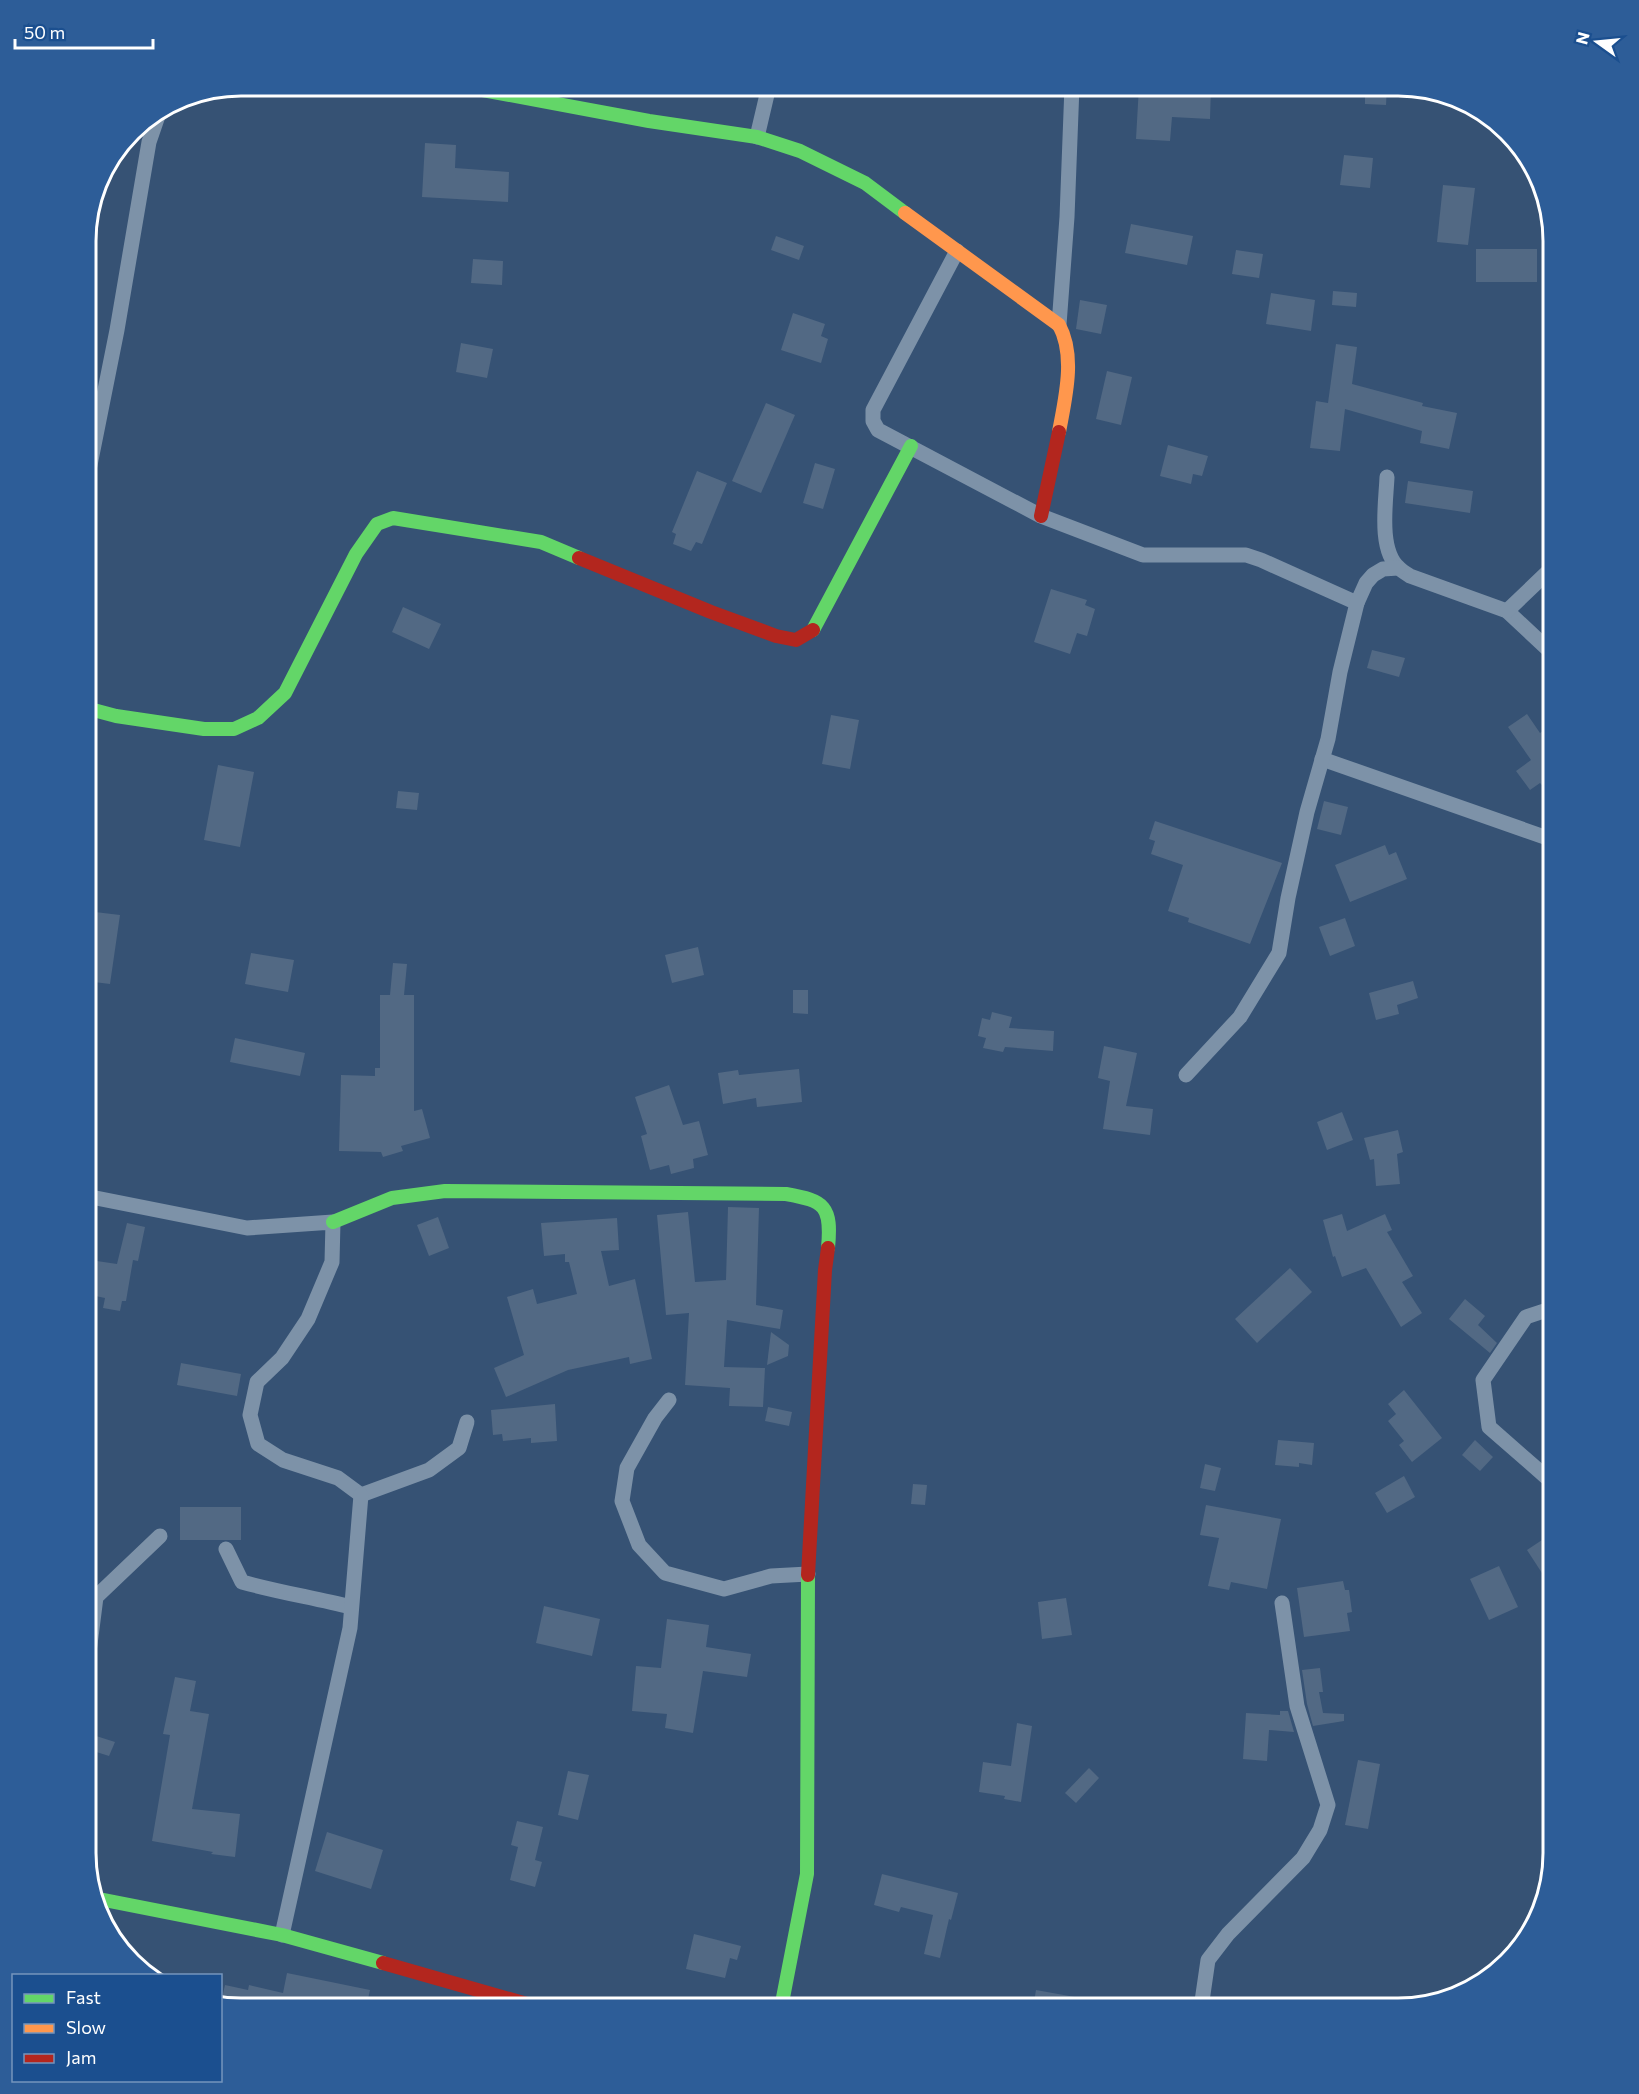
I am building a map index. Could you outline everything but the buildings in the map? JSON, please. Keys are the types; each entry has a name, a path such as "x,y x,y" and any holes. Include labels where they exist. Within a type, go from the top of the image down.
{"street":[{"path":"516,96 650,121 757,137 800,151 865,183 1059,325 1066,339 1068,368 1041,516"},
{"path":"757,137 767,96"},
{"path":"1059,325 1072,96"},
{"path":"96,435 117,330 149,142 155,124"},
{"path":"957,251 873,410 873,421 878,429 1041,516 1143,555 1246,555 1357,603"},
{"path":"96,711 116,716 204,729 234,729 258,718 285,693 357,554 377,524 393,518 542,542 711,612 776,636 796,640 812,631 911,446"},
{"path":"1387,477 1385,533 1391,559 1398,568 1410,576 1507,611 1543,644"},
{"path":"1186,1075 1240,1017 1279,953 1288,898 1307,812 1328,739 1340,672 1357,603 1366,583 1373,575 1383,569 1398,568"},
{"path":"1507,611 1543,577"},
{"path":"1322,759 1543,836"},
{"path":"96,1198 247,1228 333,1222 392,1198 445,1191 786,1194 819,1202 828,1214 829,1230 808,1574 807,1874 783,1998"},
{"path":"333,1222 332,1262 308,1319 282,1358 257,1382 250,1415 258,1444 283,1460 338,1478 360,1495"},
{"path":"1543,1312 1526,1317 1483,1380 1489,1427 1543,1474"},
{"path":"669,1400 655,1418 627,1468 622,1501 639,1545 665,1573 724,1589 771,1576 808,1574"},
{"path":"360,1495 429,1470 459,1448 467,1422"},
{"path":"282,1935 347,1639 360,1495"},
{"path":"96,1597 160,1536"},
{"path":"226,1549 242,1582 351,1607"},
{"path":"1202,1998 1208,1960 1228,1934 1303,1858 1320,1830 1329,1805 1297,1706 1282,1603"},
{"path":"104,1900 282,1935 506,1998"}],"traffic: fast":[{"path":"515,96 649,121 757,137 800,151 865,183 905,213"},
{"path":"813,630 911,446"},
{"path":"96,711 116,716 204,729 234,729 258,718 285,693 356,554 377,524 393,518 541,542 579,558"},
{"path":"333,1222 392,1198 445,1191 786,1194 810,1199 823,1208 829,1223 828,1248"},
{"path":"783,1998 807,1874 808,1575"},
{"path":"104,1900 282,1935 383,1963"}],"traffic: slow":[{"path":"905,213 1059,325 1064,337 1068,364 1068,378 1059,432"}],"traffic: jam":[{"path":"1041,516 1059,432"},
{"path":"579,558 776,636 796,640 813,630"},
{"path":"808,1575 828,1248"},
{"path":"383,1963 506,1998"}]}
